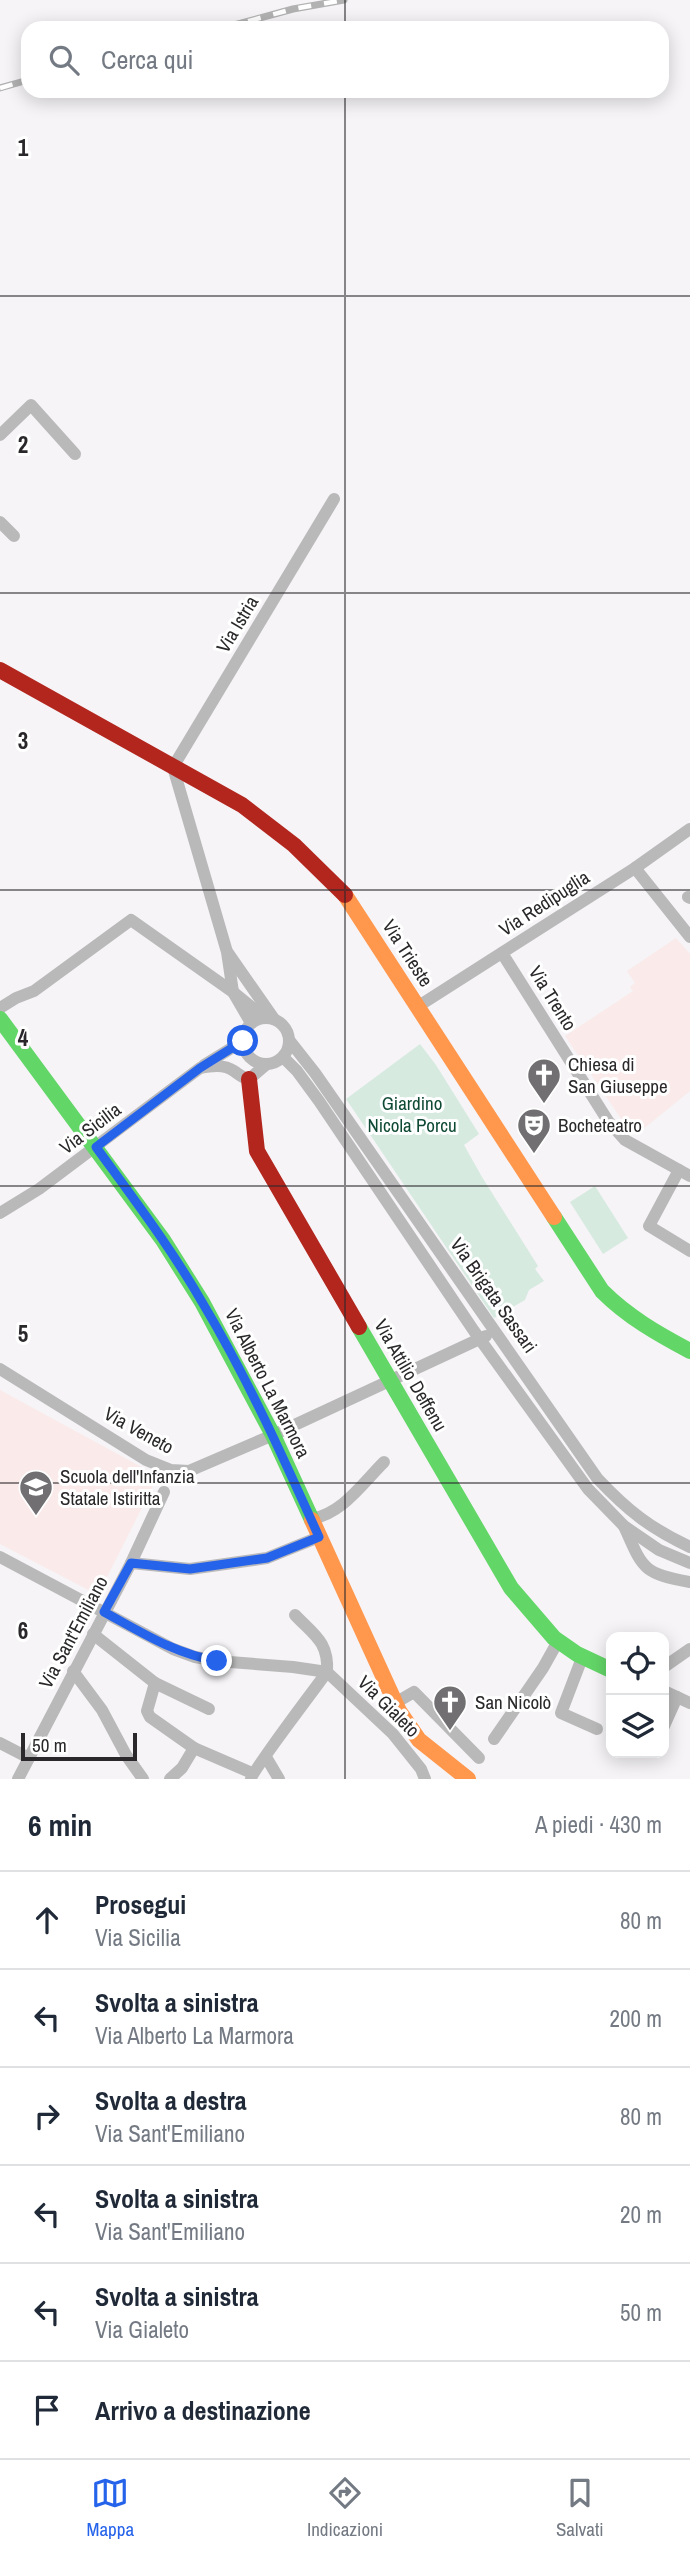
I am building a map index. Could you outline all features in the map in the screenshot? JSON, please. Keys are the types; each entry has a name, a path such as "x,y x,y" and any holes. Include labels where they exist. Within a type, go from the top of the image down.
{"street":[{"path":"0,435 31,405 75,454"},
{"name":"Via Istria","path":"173,768 334,499"},
{"path":"0,522 14,536"},
{"name":"Via Trieste","path":"0,670 242,805 270,824 334,881 602,1291 617,1308 636,1322 690,1351"},
{"path":"173,768 227,952 233,992 251,1023"},
{"name":"Via Redipuglia","path":"417,1007 635,868 690,829"},
{"path":"635,868 690,937"},
{"path":"0,1008 34,991 131,920 285,1028 289,1040 283,1057 267,1064 249,1079 244,1079 231,1068 216,1065 200,1068"},
{"path":"227,952 270,1019"},
{"name":"Via Trento","path":"502,953 607,1121 625,1140 685,1173"},
{"name":"Via Alberto La Marmora","path":"0,1019 163,1240 202,1302 273,1435 395,1703 408,1725 432,1752 468,1779"},
{"path":"267,1064 252,1059 245,1051 243,1041 244,1033 251,1023 270,1019"},
{"name":"Via Brigata Sassari","path":"289,1040 315,1073 597,1478 624,1507 656,1531 690,1547"},
{"name":"Via Sicilia","path":"0,1213 39,1189 200,1068 243,1041"},
{"name":"Via Brigata Sassari","path":"283,1057 319,1101 480,1339 588,1489 624,1526 659,1550 690,1563"},
{"name":"Via Attilio Deffenu","path":"249,1079 257,1151 511,1588 557,1643 606,1668"},
{"path":"685,1173 649,1226 690,1251"},
{"name":"Via Veneto","path":"0,1370 146,1460 171,1470 189,1471 496,1331"},
{"path":"311,1519 326,1516 338,1509 384,1462"},
{"path":"131,1563 164,1492"},
{"name":"Via Brigata Sassari","path":"624,1526 639,1560 650,1572 690,1582"},
{"name":"Via Sant'Emiliano","path":"18,1779 131,1563 190,1569 267,1558 319,1537"},
{"path":"0,1557 173,1649 195,1657 327,1672"},
{"path":"155,1683 146,1711 150,1717 194,1748 251,1776 327,1672 328,1661 324,1644 295,1615"},
{"path":"93,1634 155,1683 209,1709"},
{"path":"494,1738 543,1668 557,1643"},
{"path":"669,1664 690,1649"},
{"path":"582,1658 561,1713 597,1729"},
{"path":"73,1671 102,1710 126,1755 143,1779"},
{"name":"Via Gialeto","path":"327,1672 393,1734 423,1774"},
{"path":"395,1703 414,1692 479,1758"},
{"path":"669,1693 690,1703"},
{"path":"669,1715 677,1697"},
{"path":"0,1743 29,1758"},
{"path":"170,1779 182,1768 194,1748"},
{"name":"Via Gialeto","path":"423,1774 432,1752"},
{"path":"266,1757 279,1779"}],"shaded area":[{"path":"676,938 690,954 690,1091 637,1134 626,1126 565,1036 633,991 630,987 635,983 627,971"},
{"path":"0,1390 158,1476 98,1595 0,1544"}],"green space":[{"name":"Giardino Nicola Porcu","path":"420,1044 479,1134 464,1145 538,1266 535,1269 544,1281 529,1290 525,1300 494,1318 346,1099"},
{"path":"595,1186 628,1238 603,1254 570,1202"}],"railway":[{"path":"249,21 293,9 344,0"},
{"path":"0,88 21,82"}],"traffic: fast":[{"path":"0,1019 163,1240 202,1302 273,1435 312,1520"},
{"path":"554,1217 602,1291 622,1309 690,1351"},
{"path":"359,1327 511,1588 554,1638 577,1654 606,1668"}],"traffic: slow":[{"path":"345,895 554,1217"},
{"path":"312,1520 399,1711 419,1740 468,1779"}],"traffic: jam":[{"path":"0,670 242,805 294,845 345,895"},
{"path":"249,1079 257,1151 359,1327"}],"place":[{"name":"Chiesa di San Giuseppe","path":"544,1105"},
{"name":"Bocheteatro","path":"534,1155"},
{"name":"Scuola dell'Infanzia Statale Istiritta","path":"36,1517"},
{"name":"San Nicolò","path":"450,1732"}],"route":[{"path":"217,1661 173,1649 104,1612 131,1563 190,1569 267,1558 319,1537 273,1435 202,1302 163,1240 96,1147 200,1068 243,1041"}]}
